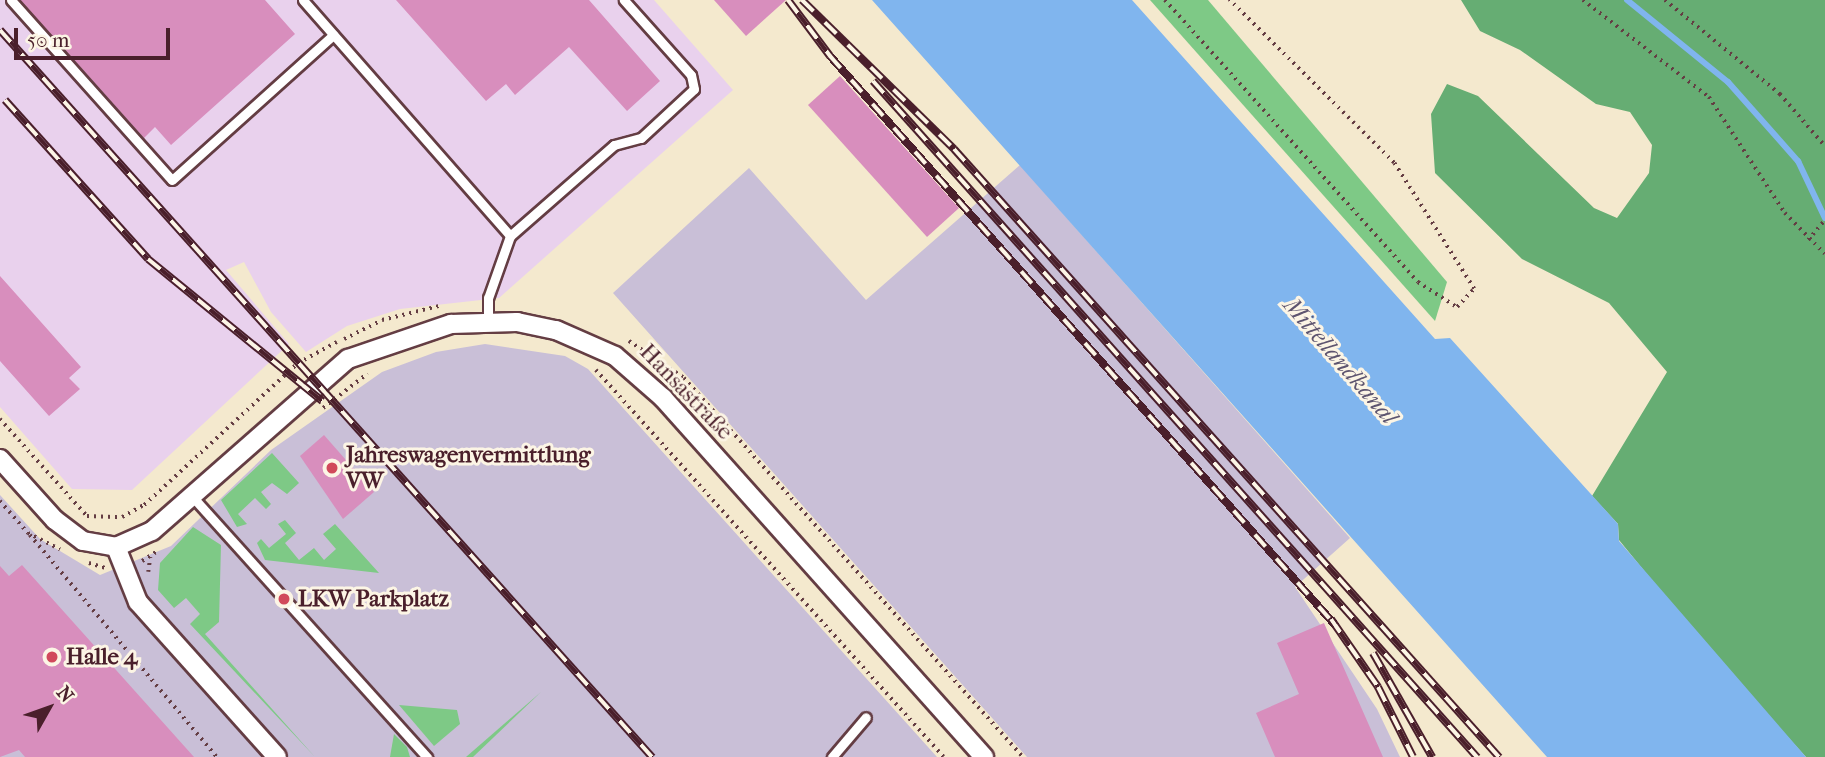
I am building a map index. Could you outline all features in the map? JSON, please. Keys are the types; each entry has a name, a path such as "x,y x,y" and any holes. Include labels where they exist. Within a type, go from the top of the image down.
{"street":[{"name":"Hansastraße","path":"116,547 152,531 348,359 425,330 488,321 556,330 630,366 984,757"},
{"path":"0,459 55,520 83,541 116,547 138,602 277,757"}],"lane":[{"path":"11,0 172,180 333,35"},
{"path":"303,0 510,236"},
{"path":"488,321 488,298 510,236 614,145 642,138 694,89 691,75 624,0"},
{"path":"191,495 427,757"},
{"path":"832,757 866,717"}],"path":[{"path":"1165,0 1418,282 1439,301 1457,307 1474,289 1394,163 1229,0"},
{"path":"1583,0 1709,97 1808,240 1825,254"},
{"path":"1665,0 1780,94 1825,146"},
{"path":"1808,240 1825,220"},
{"path":"0,419 87,516 122,517 144,505 298,363 382,320 444,306"},
{"path":"618,335 684,378 1023,757"},
{"path":"318,412 378,367"},
{"path":"591,367 944,757"},
{"path":"28,533 216,757"},
{"path":"150,557 160,548"}],"shaded area":[{"path":"0,0 654,0 733,90 499,298 400,309 347,326 306,352 271,312 244,262 226,270 289,344 132,490 72,489 0,407"},
{"path":"1020,165 1350,538 1295,587 1377,709 1400,757 1027,757 613,293 749,168 866,300"},
{"path":"485,344 565,356 588,369 937,757 0,757 0,495 40,539 100,575 171,546 271,450 382,372 436,352"}],"green space":[{"path":"1150,0 1208,0 1447,282 1435,321"},
{"path":"1461,0 1825,0 1825,757 1806,757 1712,654 1619,540 1618,524 1592,496 1667,372 1609,303 1522,259 1435,173 1431,114 1447,84 1478,96 1594,208 1617,218 1649,173 1652,145 1630,112 1596,104 1520,50 1480,31"},
{"path":"272,453 299,483 287,494 272,483 261,492 271,504 266,509 255,498 238,514 247,524 237,527 221,500"},
{"path":"285,520 296,533 285,543 299,560 314,548 324,560 336,549 323,534 335,524 379,573 265,560 257,543 261,539 269,548 286,534 278,524"},
{"path":"193,527 221,545 219,622 205,634 315,757 190,624 200,614 186,598 174,608 158,590 160,563"},
{"path":"541,692 473,757 466,757"},
{"path":"399,705 457,710 460,724 434,746"},
{"path":"394,734 407,747 410,757 390,757"}],"water":[{"name":"Mittellandkanal","path":"872,0 1132,0 1435,339 1450,338 1618,524 1619,541 1806,757 1547,757"}],"building":[{"path":"20,0 265,0 295,34 171,145 155,127 144,138"},
{"path":"396,0 589,0 660,81 627,111 569,47 515,95 506,84 486,101"},
{"path":"714,0 786,0 746,36"},
{"path":"840,76 959,208 927,237 808,105"},
{"path":"0,276 81,367 69,378 80,389 49,416 0,361"},
{"name":"Jahreswagenvermittlung VW","path":"324,435 374,492 343,519 300,456"},
{"name":"Halle 4","path":"22,565 194,757 25,757 19,750 0,757 0,566 9,576"},
{"path":"1324,623 1383,757 1275,757 1256,713 1299,694 1277,643"}],"waterway":[{"path":"1627,0 1728,82 1798,161 1825,218"}],"railway":[{"path":"788,0 830,56 1336,626"},
{"path":"802,0 954,149 1499,757"},
{"path":"0,30 652,757"},
{"path":"873,81 1477,757"},
{"path":"5,100 148,259 322,401"},
{"path":"1331,619 1378,687 1413,757"},
{"path":"1373,653 1432,757"}],"place":[{"name":"Jahreswagenvermittlung VW","path":"332,468"},
{"name":"LKW Parkplatz","path":"284,599"},
{"name":"Halle 4","path":"52,657"}]}
